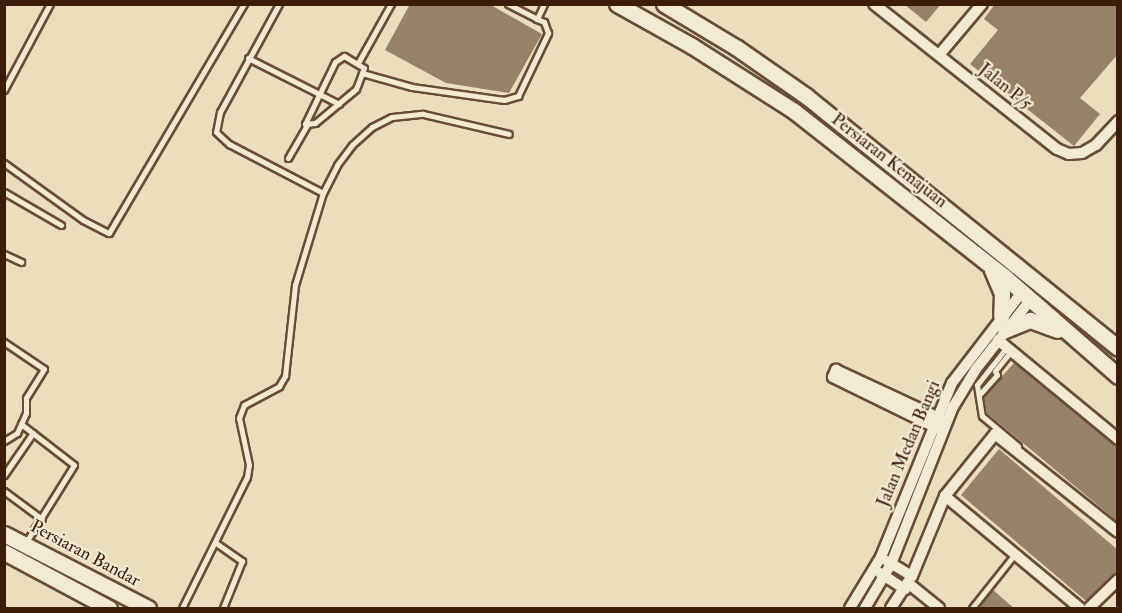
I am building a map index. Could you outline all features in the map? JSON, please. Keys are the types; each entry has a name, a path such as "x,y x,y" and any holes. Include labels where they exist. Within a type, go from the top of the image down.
{"main road":[{"name":"Persiaran Kemajuan","path":"617,4 692,46 794,111 1028,294 1118,376"},
{"name":"Persiaran Kemajuan","path":"664,4 737,48 806,96 1118,348"},
{"path":"950,212 966,232 1024,281 1028,294 1048,300 1084,330 1101,335"},
{"path":"985,261 1002,293 1004,337 1035,321 1076,339"},
{"name":"Persiaran Bandar","path":"4,534 148,609"},
{"name":"Persiaran Bandar","path":"4,552 109,609"}],"street":[{"name":"Jalan P/5","path":"874,4 1056,149 1069,154 1096,145 1118,121"},
{"path":"939,55 982,4"},
{"name":"Jalan Medan Bangi","path":"865,609 891,564 939,423 991,365 1028,294"},
{"path":"1004,337 1118,439"},
{"name":"Jalan Medan Bangi","path":"850,609 875,570 962,368 1004,337"},
{"path":"836,370 939,423 832,377 836,370"},
{"path":"891,609 909,583 945,496 995,435 1118,532"},
{"path":"945,496 1080,609"},
{"path":"880,557 891,564 939,609"},
{"path":"875,570 884,576 909,583"},
{"path":"1089,609 1118,580"}],"lane":[{"path":"4,90 50,4"},
{"path":"4,163 83,220 109,233 244,4"},
{"path":"279,4 220,112 216,132 229,144 323,193"},
{"path":"358,63 391,4"},
{"path":"362,73 412,87 504,100 518,96 548,33 544,22 508,4"},
{"path":"537,19 544,4"},
{"path":"340,57 358,63 364,68 356,89 315,123 307,124 304,120 340,57"},
{"path":"248,58 339,104"},
{"path":"182,609 247,477 249,465 239,418 244,405 279,386 285,376 295,285 323,193 352,145 372,127 392,117 423,114 509,134"},
{"path":"288,158 307,124"},
{"path":"4,192 61,225"},
{"path":"4,254 21,262"},
{"path":"1004,337 991,365 977,385 982,416 1118,526"},
{"path":"4,342 44,369 26,398 26,413 17,433 4,441"},
{"path":"979,395 997,375 991,365"},
{"path":"21,424 74,465 25,544"},
{"path":"4,475 33,433"},
{"path":"4,491 42,519"},
{"path":"216,543 242,561 223,609"},
{"path":"972,609 1015,554"}],"building":[{"path":"410,4 489,4 542,34 509,93 446,83 385,50"},
{"path":"904,4 941,4 926,22"},
{"path":"995,4 1118,4 1118,54 1080,98 1100,114 1074,146 970,64 998,30 984,19"},
{"path":"1014,363 1118,446 1118,522 987,413 984,396"},
{"path":"999,449 1118,550 1118,571 1086,601 961,495"},
{"path":"993,590 1015,609 978,609"}]}
